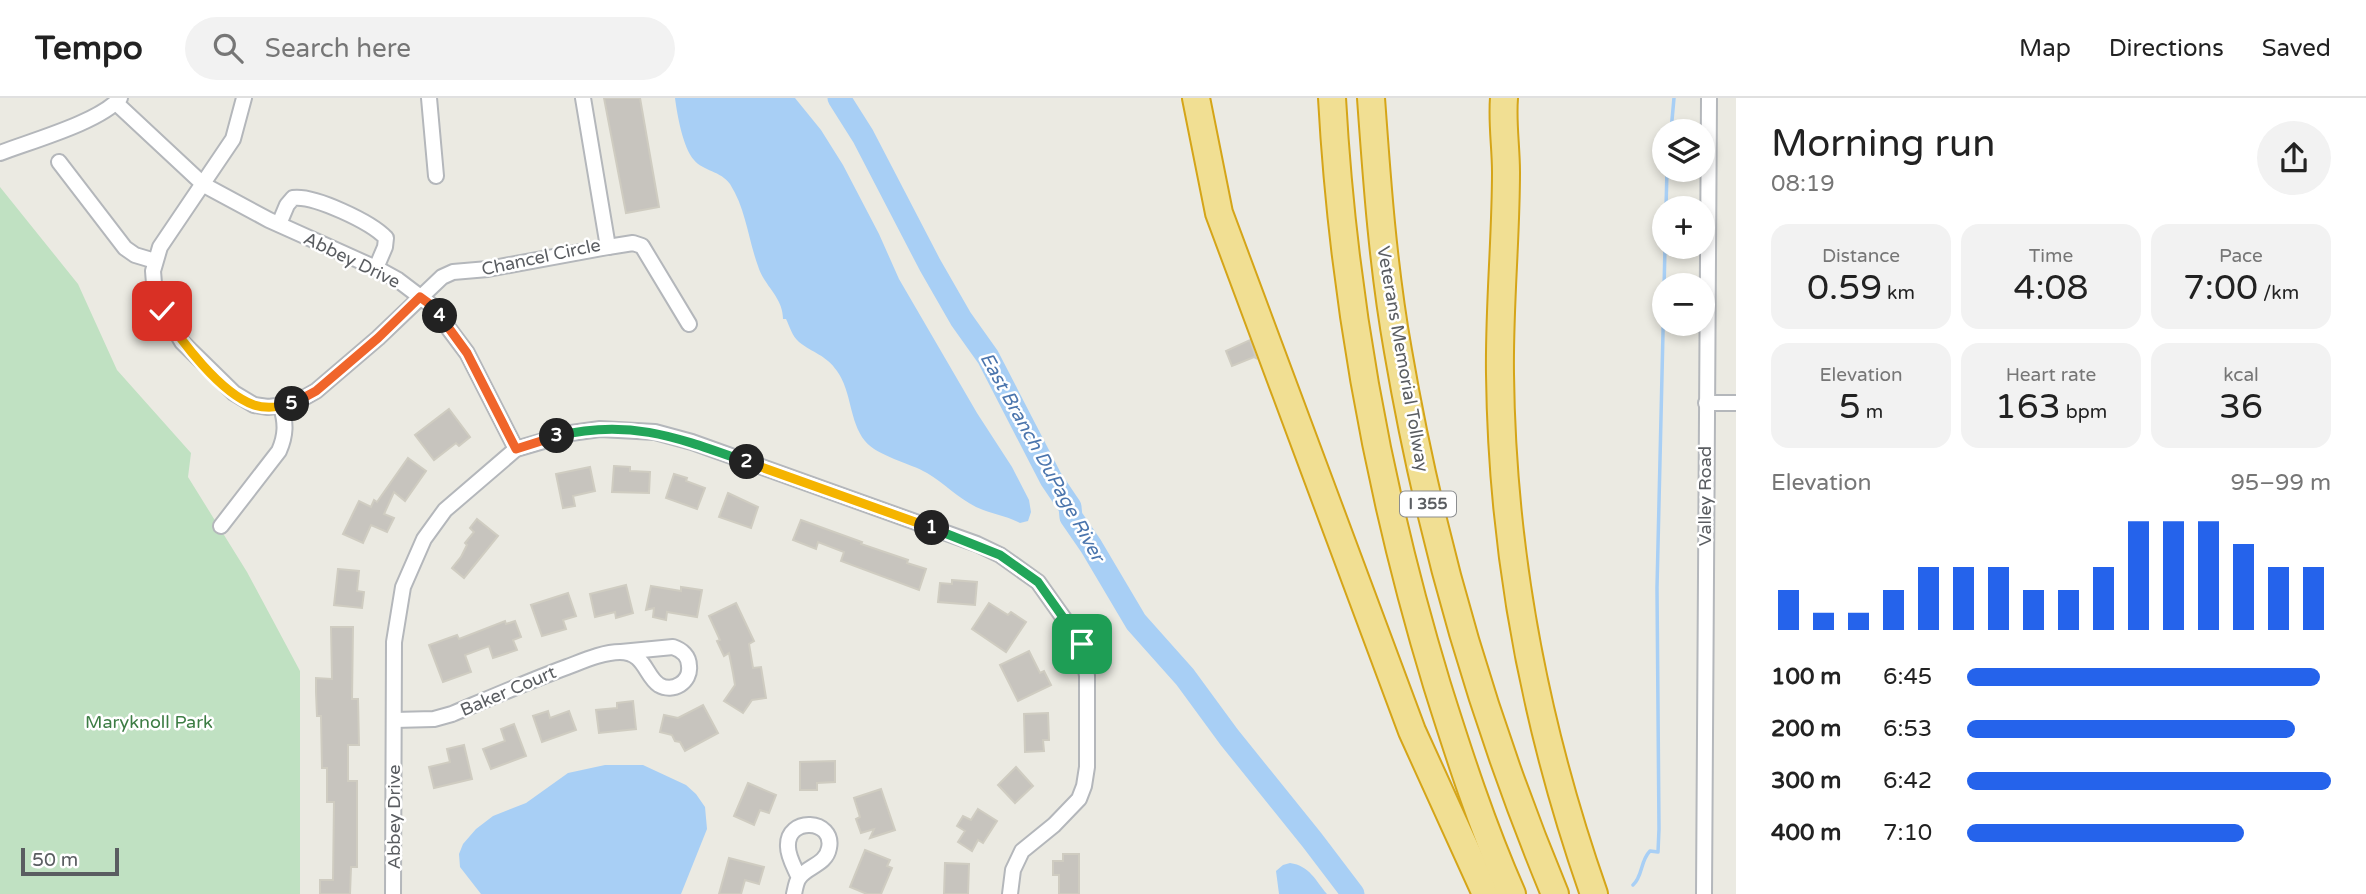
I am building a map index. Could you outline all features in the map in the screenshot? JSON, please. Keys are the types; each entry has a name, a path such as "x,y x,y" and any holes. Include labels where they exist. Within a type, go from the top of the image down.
{"highway":[{"path":"1196,98 1219,213 1412,731 1486,894"},
{"name":"I 355","path":"1332,98 1335,153 1359,355 1391,511 1410,593 1449,721 1472,791 1512,894"},
{"name":"Veterans Memorial Tollway","path":"1371,98 1392,309 1428,504 1464,643 1486,712 1555,894"},
{"path":"1504,98 1506,172 1500,372 1503,465 1513,564 1542,723 1569,823 1594,894"},
{"path":"1506,172 1517,98"}],"street":[{"path":"220,526 279,451 284,439 286,421 281,407 254,405 234,393 182,342 155,296 155,261 160,247 233,139 244,98"},
{"path":"429,98 436,176"},
{"name":"Chancel Circle","path":"281,407 304,399 316,391 378,338 433,283 453,272 534,262 608,247 583,98"},
{"name":"Valley Road","path":"1704,894 1710,98"},
{"path":"0,153 84,121 118,100"},
{"name":"Abbey Drive","path":"118,100 204,185 279,225 376,268 431,305 467,353 516,449 445,510 424,539 403,587 394,642 393,894"},
{"path":"60,162 125,248 135,255 155,261"},
{"path":"279,225 287,205 293,198 311,199 377,229 386,238 376,268"},
{"path":"608,247 633,243 642,246 689,324"},
{"path":"1706,403 1736,402"},
{"path":"516,449 571,433 600,429 635,429 667,434 977,544 1000,555 1038,582 1082,644 1088,697 1087,767 1079,799 1054,825 1022,851 1010,879 1010,894"},
{"name":"Baker Court","path":"394,720 434,719 452,714 589,659 621,652"},
{"path":"794,894 799,878"}],"green space":[{"name":"Maryknoll Park","path":"0,187 78,284 117,370 191,453 188,477 247,572 300,671 300,894 0,894"}],"water":[{"path":"675,98 795,98 821,130 843,165 899,279 977,413 1012,467 1029,500 1031,512 1028,521 1020,523 976,507 927,473 885,455 865,441 856,425 837,371 824,358 799,342 786,319 783,319 780,304 758,266 743,214 730,184 722,176 702,167 690,155 681,130"},
{"path":"605,765 643,765 686,785 705,807 707,829 681,894 481,894 460,867 459,854 463,844 476,829 493,816 526,803 568,773"},
{"path":"1290,863 1307,870 1327,894 1279,894 1276,871"}],"building":[{"path":"604,98 640,98 659,207 626,213"},
{"path":"1250,340 1256,358 1232,366 1226,351"},
{"path":"449,409 470,437 459,446 456,443 434,460 415,435"},
{"path":"408,458 426,471 405,501 394,492 384,514 394,518 387,532 371,525 363,543 343,534 359,501 371,507 374,500 377,502"},
{"path":"614,466 630,467 630,471 650,472 649,493 612,492"},
{"path":"590,467 595,491 573,496 575,506 563,508 556,474"},
{"path":"674,474 705,488 697,509 666,498"},
{"path":"728,493 758,507 751,528 719,517"},
{"path":"477,519 498,536 464,578 452,568 474,532 470,528"},
{"path":"801,520 926,569 919,590 841,561 844,552 818,542 816,549 793,540"},
{"path":"338,569 359,571 357,591 364,592 362,608 334,605"},
{"path":"952,580 977,582 975,605 938,602 940,583 952,584"},
{"path":"626,585 633,613 616,618 615,612 595,617 590,594"},
{"path":"651,586 681,591 681,587 702,590 697,617 667,612 666,620 653,617 654,608 646,610"},
{"path":"568,593 576,616 563,620 566,629 542,636 531,605"},
{"path":"736,603 754,641 749,644 753,668 761,667 766,698 752,700 743,713 724,701 735,685 733,673 729,653 724,656 709,616"},
{"path":"989,603 1026,622 1006,652 972,629"},
{"path":"505,621 506,624 515,621 521,637 513,640 517,650 493,658 489,646 465,655 471,672 443,682 429,645 457,635 459,639"},
{"path":"331,627 353,627 352,699 358,699 359,745 348,745 348,781 357,781 357,867 351,867 350,894 320,894 320,880 333,880 334,802 327,802 327,768 322,768 321,716 317,716 316,678 332,679"},
{"path":"1029,651 1040,673 1044,671 1051,685 1018,701 1000,665"},
{"path":"633,701 636,729 599,733 596,710 617,708 617,703"},
{"path":"703,705 718,733 685,751 672,735 660,732 664,715 678,718"},
{"path":"548,711 550,718 569,711 576,730 542,742 533,716"},
{"path":"1048,713 1049,740 1043,740 1044,751 1025,752 1024,714"},
{"path":"514,724 526,756 491,769 483,749 505,741 501,729"},
{"path":"464,745 472,779 434,788 429,767 450,762 447,749"},
{"path":"835,761 835,782 817,783 817,790 800,790 800,762"},
{"path":"1016,767 1033,786 1015,803 998,785"},
{"path":"748,783 776,795 769,813 760,810 754,825 734,816"},
{"path":"881,789 895,830 870,838 874,829 861,833 856,819 860,817 854,798"},
{"path":"978,809 997,821 983,843 978,840 972,851 958,842 965,831 957,826 963,816 971,820"},
{"path":"865,850 890,860 887,866 892,868 881,894 867,894 850,887"},
{"path":"1063,854 1079,854 1079,894 1059,894 1059,875 1053,875 1053,861 1063,861"},
{"path":"729,858 764,867 759,884 745,880 741,894 719,894"},
{"path":"945,863 969,864 968,894 944,894"}],"waterway":[{"name":"East Branch DuPage River","path":"839,98 863,136 961,319 988,357 1051,479 1070,507 1071,517 1136,622 1185,677 1353,894"},
{"path":"1672,119 1674,98"},
{"path":"1666,196 1667,182"},
{"path":"1633,885 1650,851 1658,852 1657,588 1665,259"}],"route":[{"path":"162,311 182,342 234,393 254,405 281,407 304,399 316,391 378,338 420,297 431,305 467,353 516,449 554,437 600,429 635,429 667,434 692,442 977,544 1000,555 1038,582 1082,644"}]}
